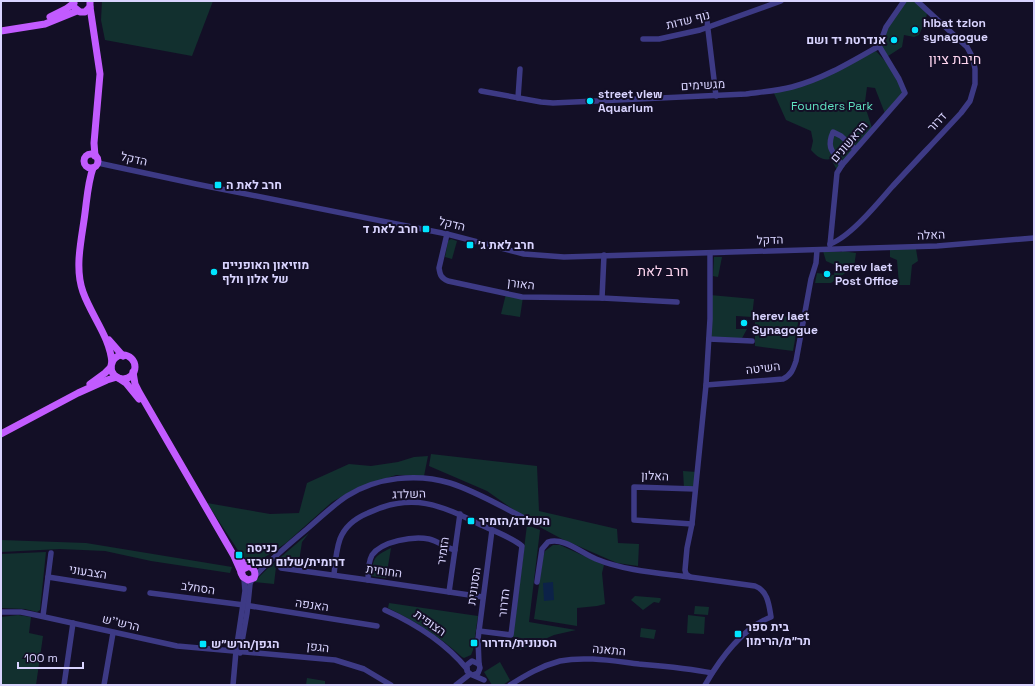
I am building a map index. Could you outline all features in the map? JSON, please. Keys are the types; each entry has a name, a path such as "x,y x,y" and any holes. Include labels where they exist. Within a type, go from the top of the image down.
{"main road":[{"path":"1,30 42,21 62,11 74,2 75,8 89,21 94,32"},
{"path":"1,30 45,24 87,11 91,3"},
{"path":"91,3 99,62 100,84 93,162 89,180 80,257 80,281 87,302 105,335 110,351 112,371 118,378 129,386 151,415"},
{"path":"105,335 123,356"},
{"path":"78,393 105,373 116,357 123,356 130,358 133,361 133,372 137,388 151,415 234,556 243,576 248,580 253,577 255,572 251,567 243,564 234,556"},
{"path":"1,434 78,393 107,380 128,378 133,372"},
{"path":"243,576 243,569 251,567"}],"street":[{"name":"נוף שדות","path":"643,39 673,36 708,28 781,1"},
{"path":"879,46 886,27 904,1"},
{"name":"דרור","path":"830,246 850,230 877,204 961,113 970,101 975,84 973,58 967,47 917,1"},
{"path":"706,14 716,96"},
{"name":"מגשימים","path":"481,90 541,102 564,103 753,93 793,86 817,78 851,62 879,46"},
{"name":"הראשונים","path":"830,246 837,173 855,149 906,93 879,46"},
{"path":"518,98 520,69"},
{"path":"842,165 830,148 830,140 833,132 841,136 855,149"},
{"name":"הדקל","path":"93,162 447,234 524,254 564,257 816,250 830,246"},
{"name":"האורן","path":"447,234 439,268 440,274 448,281 522,297 602,298 677,302"},
{"name":"האלה","path":"830,246 937,246 1034,238"},
{"name":"השיטה","path":"706,385 783,378 789,376 796,361 811,279 816,263 816,250"},
{"path":"690,578 686,574 685,566 692,524 706,385 709,339 710,253"},
{"path":"602,298 604,255"},
{"path":"709,339 752,341"},
{"path":"233,685 250,584 253,577 272,559 347,496 369,486 394,479 424,478 450,483 474,493 522,517"},
{"name":"האלון","path":"692,524 634,520 634,487 695,489"},
{"name":"השלדג","path":"334,575 338,546 343,532 353,521 368,513 393,504 413,502 439,506 460,514 520,543"},
{"name":"הזמיר","path":"449,592 460,514"},
{"name":"הסנונית","path":"470,673 470,662 476,653 492,530"},
{"path":"368,580 370,560 373,554 397,541 422,538 437,542 455,550"},
{"path":"538,582 542,550 548,542 556,540 606,563 628,568 690,578 755,586 760,588 767,598 771,617 758,623 742,636 704,685"},
{"name":"הדרור","path":"479,631 511,635 522,548 520,543"},
{"path":"43,616 50,553"},
{"path":"251,567 272,559"},
{"name":"החוחית","path":"281,568 483,597"},
{"path":"243,576 246,586 246,606"},
{"name":"הצבעוני","path":"48,577 124,589"},
{"name":"הסחלב","path":"150,593 246,606"},
{"name":"האנפה","path":"246,606 377,626"},
{"name":"הצופית","path":"385,610 425,631 459,660 470,673"},
{"name":"הרש''ש","path":"1,612 22,612 43,616 113,633 177,646 238,651"},
{"path":"64,685 73,623"},
{"path":"104,685 113,633"},
{"name":"הסנונית","path":"477,645 479,666 486,683"},
{"name":"הגפן","path":"238,651 335,660 364,669 391,685"},
{"name":"התאנה","path":"510,685 533,671 547,665 560,661 576,659 610,661 712,673"},
{"name":"הצופית","path":"459,660 470,662 475,661 479,666"},
{"path":"456,685 470,673 478,672 479,666"},
{"path":"470,673 486,683"}],"green space":[{"path":"102,1 213,1 192,56 105,40 101,20"},
{"path":"904,1 917,1 927,13 926,19 919,35 914,37 904,35 902,47 885,58 879,46 886,27"},
{"name":"Founders Park","path":"876,51 893,70 905,93 886,116 875,88 867,87 864,103 873,131 838,172 831,159 820,158 811,150 813,141 811,131 786,120 773,91 799,87"},
{"path":"451,239 457,241 452,259 445,257 448,241"},
{"path":"890,249 916,249 918,261 912,265 910,285 899,285 897,260 890,257"},
{"path":"823,251 856,253 854,267 831,283 815,283 817,273 834,275 835,265 826,261"},
{"path":"714,257 722,257 718,277 713,276"},
{"path":"506,294 523,297 520,317 501,314"},
{"path":"710,295 754,299 752,317 736,316 736,329 747,329 741,340 709,339"},
{"path":"755,315 799,317 793,351 755,346"},
{"path":"431,454 537,466 539,511 617,529 618,543 639,544 638,566 617,563 562,539 534,524 487,491 429,466"},
{"path":"428,456 424,476 396,475 355,489 332,502 286,543 262,559 247,559 241,555 207,503 270,514 299,513 307,483 349,464 371,466 398,462 414,457"},
{"path":"683,471 697,472 695,489 684,488"},
{"path":"527,525 540,530 529,622 576,630 554,635 520,650 521,638 513,637"},
{"path":"309,533 302,542 298,568 276,567 274,584 254,582 268,568"},
{"path":"1,540 86,543 232,567 230,573 151,561 105,551 60,549 1,552"},
{"path":"553,545 560,545 604,565 602,573 605,604 577,608 577,626 534,619 543,557 545,551"},
{"path":"391,548 386,578 371,576 375,558"},
{"path":"46,552 40,610 37,612 25,609 1,608 1,554"},
{"path":"635,596 661,599 659,603 654,602 643,610 631,600"},
{"path":"389,603 478,616 471,655 464,658 462,657 445,642 408,618 388,608"},
{"path":"695,606 709,607 708,615 694,614"},
{"path":"18,615 31,617 29,633 43,636 36,685 1,685 1,617"},
{"path":"688,615 705,617 704,634 687,633"},
{"path":"641,628 656,630 654,639 640,637"},
{"path":"500,662 510,680 503,685 492,685 484,672"},
{"path":"307,678 325,681 325,685 306,685"}],"water":[{"path":"553,582 554,600 544,601 543,583"}],"place":[{"name":"hibat tzion synagogue","path":"915,30"},
{"name":"אנדרטת יד ושם","path":"894,40"},
{"name":"street view Aquarium","path":"590,101"},
{"name":"חרב לאת ה","path":"218,185"},
{"name":"חרב לאת ד","path":"426,229"},
{"name":"חרב לאת ג׳","path":"470,245"},
{"name":"מוזיאון האופניים של אלון וולף","path":"214,272"},
{"name":"herev laet Post Office","path":"827,274"},
{"name":"herev laet Synagogue","path":"744,323"},
{"name":"השלדג/הזמיר","path":"471,521"},
{"name":"כניסה דרומית/שלום שבזי","path":"239,555"},
{"name":"בית ספר תר״מ/הרימון","path":"738,634"},
{"name":"הסנונית/הדרור","path":"474,643"},
{"name":"הגפן/הרש״ש","path":"203,644"}],"district":[{"name":"חיבת ציון","path":"955,59"},
{"name":"חרב לאת","path":"663,271"}]}
